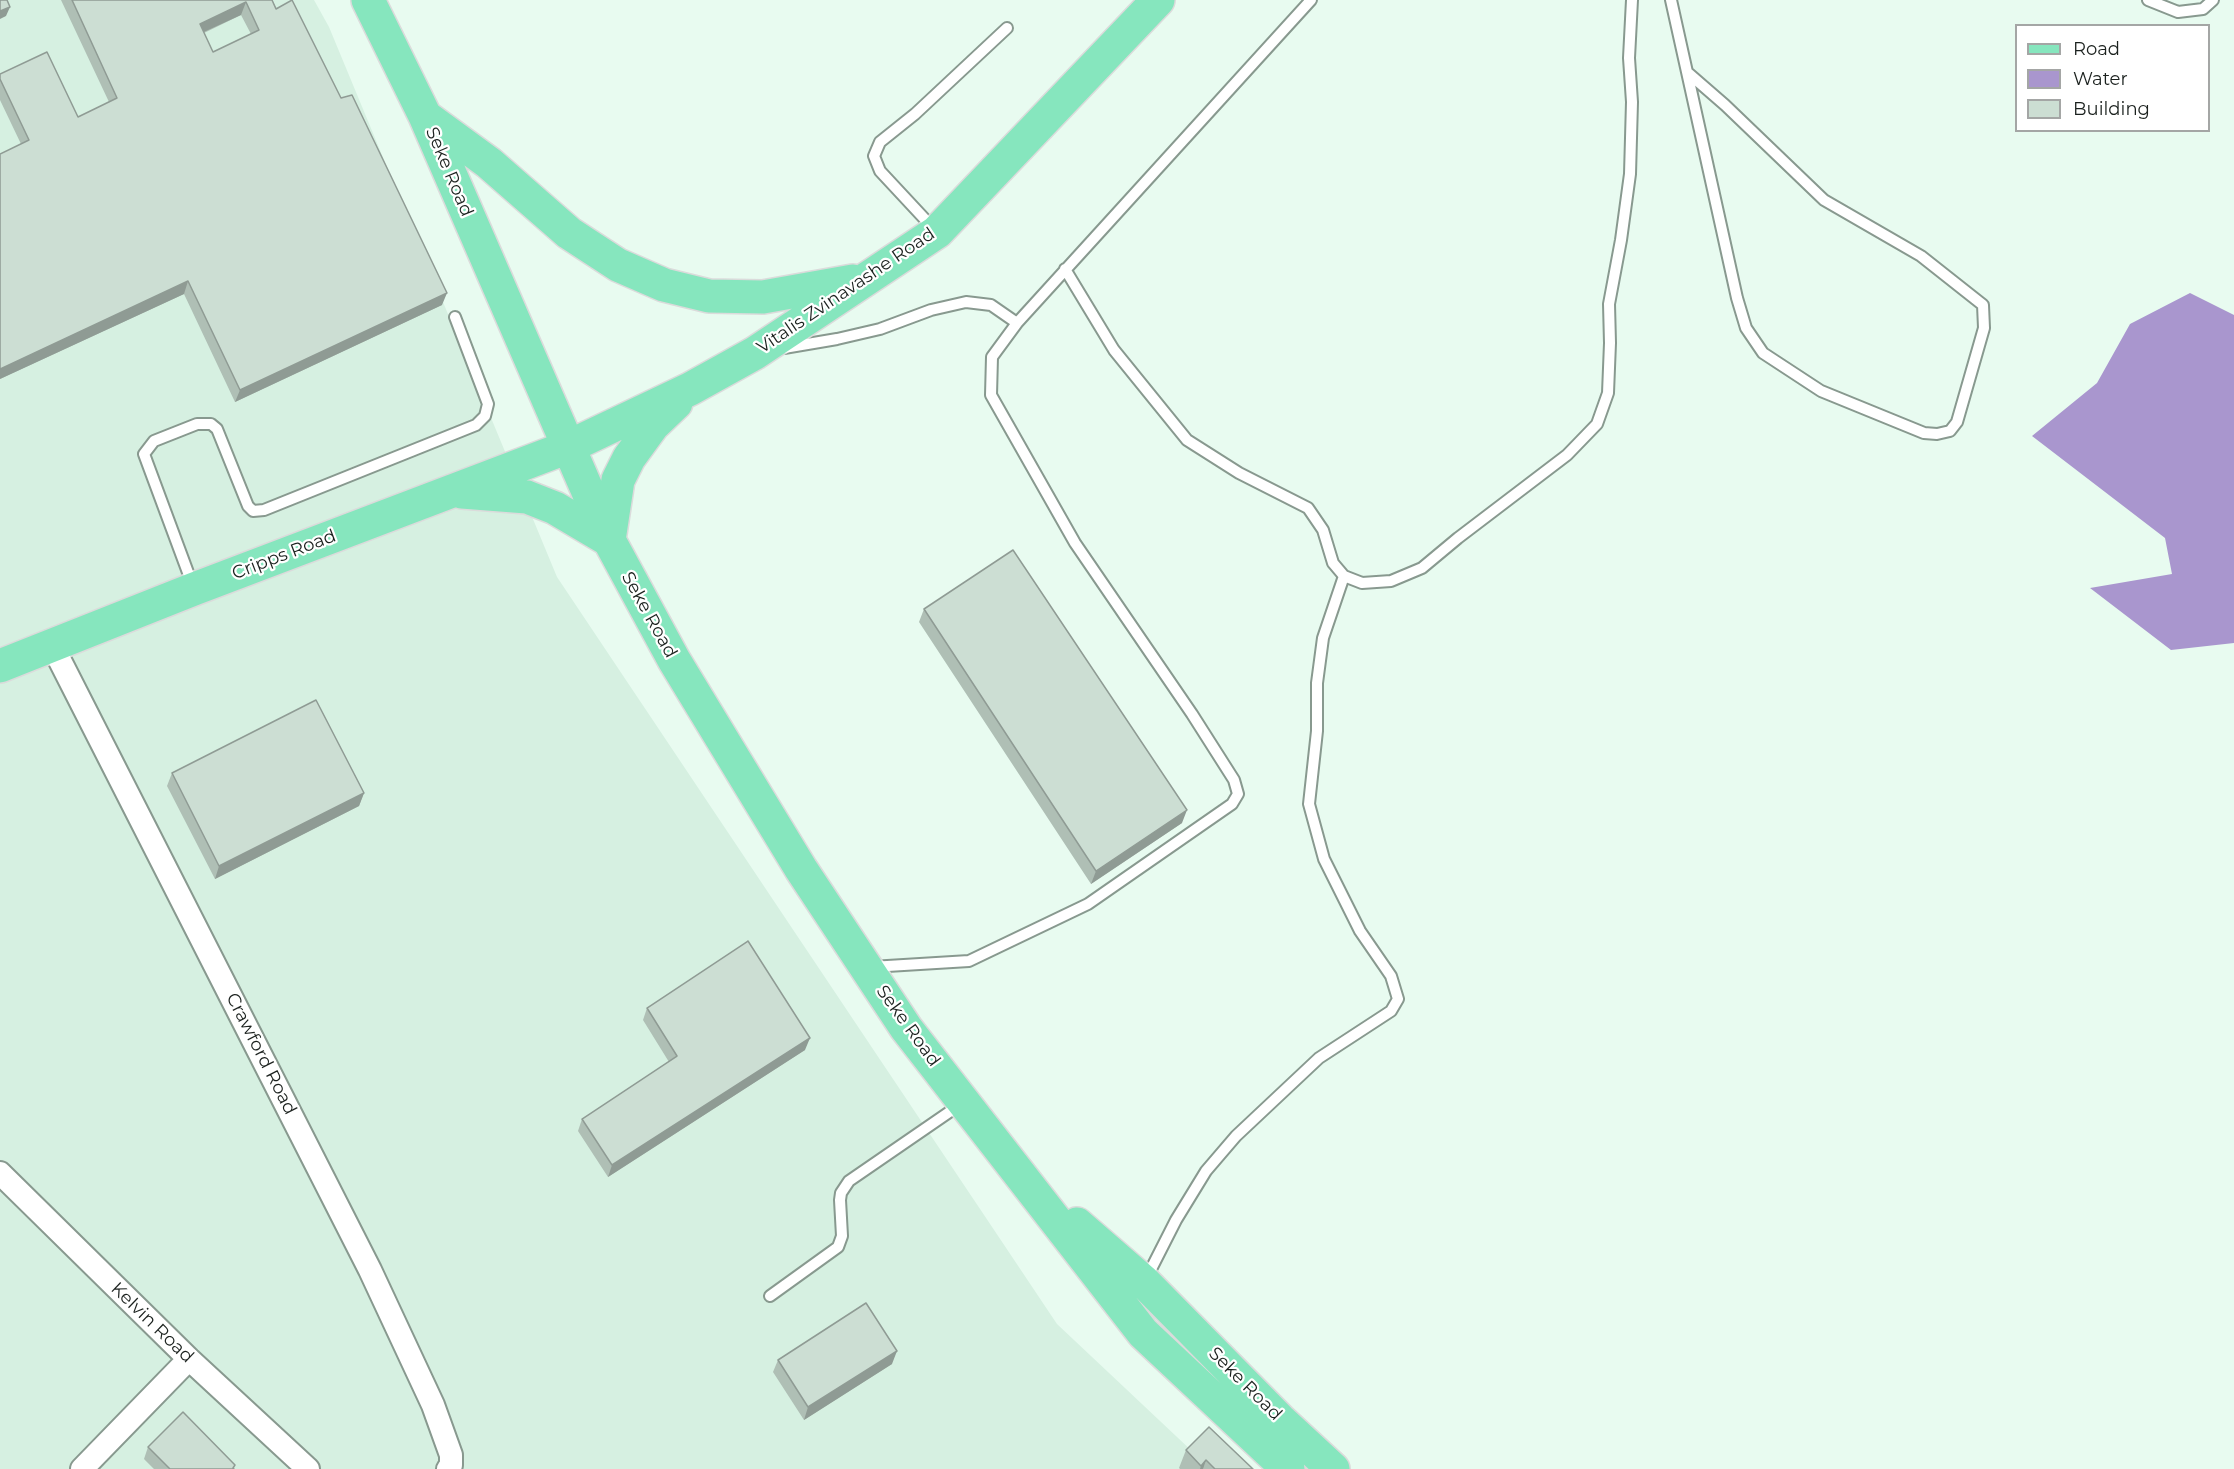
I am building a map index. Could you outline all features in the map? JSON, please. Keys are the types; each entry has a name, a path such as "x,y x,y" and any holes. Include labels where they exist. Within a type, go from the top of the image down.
{"main road":[{"name":"Seke Road","path":"368,0 425,116 609,540 674,660 801,869 906,1028 1143,1333 1288,1469"},
{"name":"Vitalis Zvinavashe Road","path":"568,447 690,389 754,353 937,232 1158,0"},
{"path":"425,116 489,163 568,233 618,265 664,285 709,296 763,297 870,278"},
{"path":"454,491 527,497 555,508 609,540 618,480 625,465 653,425 690,389"},
{"name":"Cripps Road","path":"0,666 194,589 568,447"},
{"name":"Seke Road","path":"1023,1178 1144,1282 1280,1420 1333,1469"}],"street":[{"name":"Crawford Road","path":"52,645 370,1270 433,1405 450,1455 451,1465 448,1469"},
{"name":"Kelvin Road","path":"0,1173 189,1359 308,1469"},
{"path":"82,1469 189,1359"}],"lane":[{"path":"866,968 969,961 1088,904 1232,804 1238,794 1234,780 1192,714 1075,543 991,395 992,357 1017,323 1065,269 1311,0"},
{"path":"1065,269 1114,350 1187,440 1239,473 1308,508 1323,530 1332,563 1344,576 1362,583 1391,581 1422,568 1567,454 1597,424 1608,393 1609,304 1630,174 1632,102 1629,58 1632,0"},
{"path":"1671,0 1737,298 1746,328 1763,353 1821,391 1924,433 1937,434 1950,431 1957,422 1984,328 1983,304 1921,256 1824,200 1725,105 1687,72"},
{"path":"2148,0 2178,12 2203,9 2213,0"},
{"path":"937,232 880,171 874,156 880,142 915,114 1007,28"},
{"path":"754,353 870,332 931,310 966,302 991,304 1017,323"},
{"path":"194,589 144,454 154,441 197,423 211,424 218,429 248,506 253,511 264,510 476,425 485,416 488,404 455,317"},
{"path":"1144,1282 1176,1220 1206,1171 1236,1136 1319,1058 1391,1011 1398,999 1391,976 1360,932 1324,860 1309,804 1317,730 1317,683 1323,638 1344,576"},
{"path":"770,1296 838,1247 842,1236 841,1193 849,1181 964,1102"}],"shaded area":[{"path":"0,0 314,0 329,27 557,577 1057,1324 1211,1469 0,1469"}],"water":[{"path":"2190,293 2234,315 2234,643 2171,650 2090,588 2172,574 2165,538 2032,436 2097,383 2130,324"}],"building":[{"path":"0,0 7,0 10,7 0,11"},
{"path":"72,0 272,0 276,9 292,0 341,98 352,95 447,293 240,390 188,281 0,369 0,154 29,140 0,79 0,74 47,52 78,117 117,98","holes":["246,2 259,30 213,52 200,24"]},
{"path":"1013,550 1187,810 1096,871 924,609"},
{"path":"316,700 364,793 219,866 172,773"},
{"path":"748,941 810,1038 612,1165 582,1119 677,1056 647,1008"},
{"path":"866,1303 897,1351 808,1407 778,1360"},
{"path":"183,1412 235,1465 234,1469 170,1469 148,1447"},
{"path":"1209,1427 1253,1469 1215,1469 1206,1460 1201,1466 1186,1450"}]}
